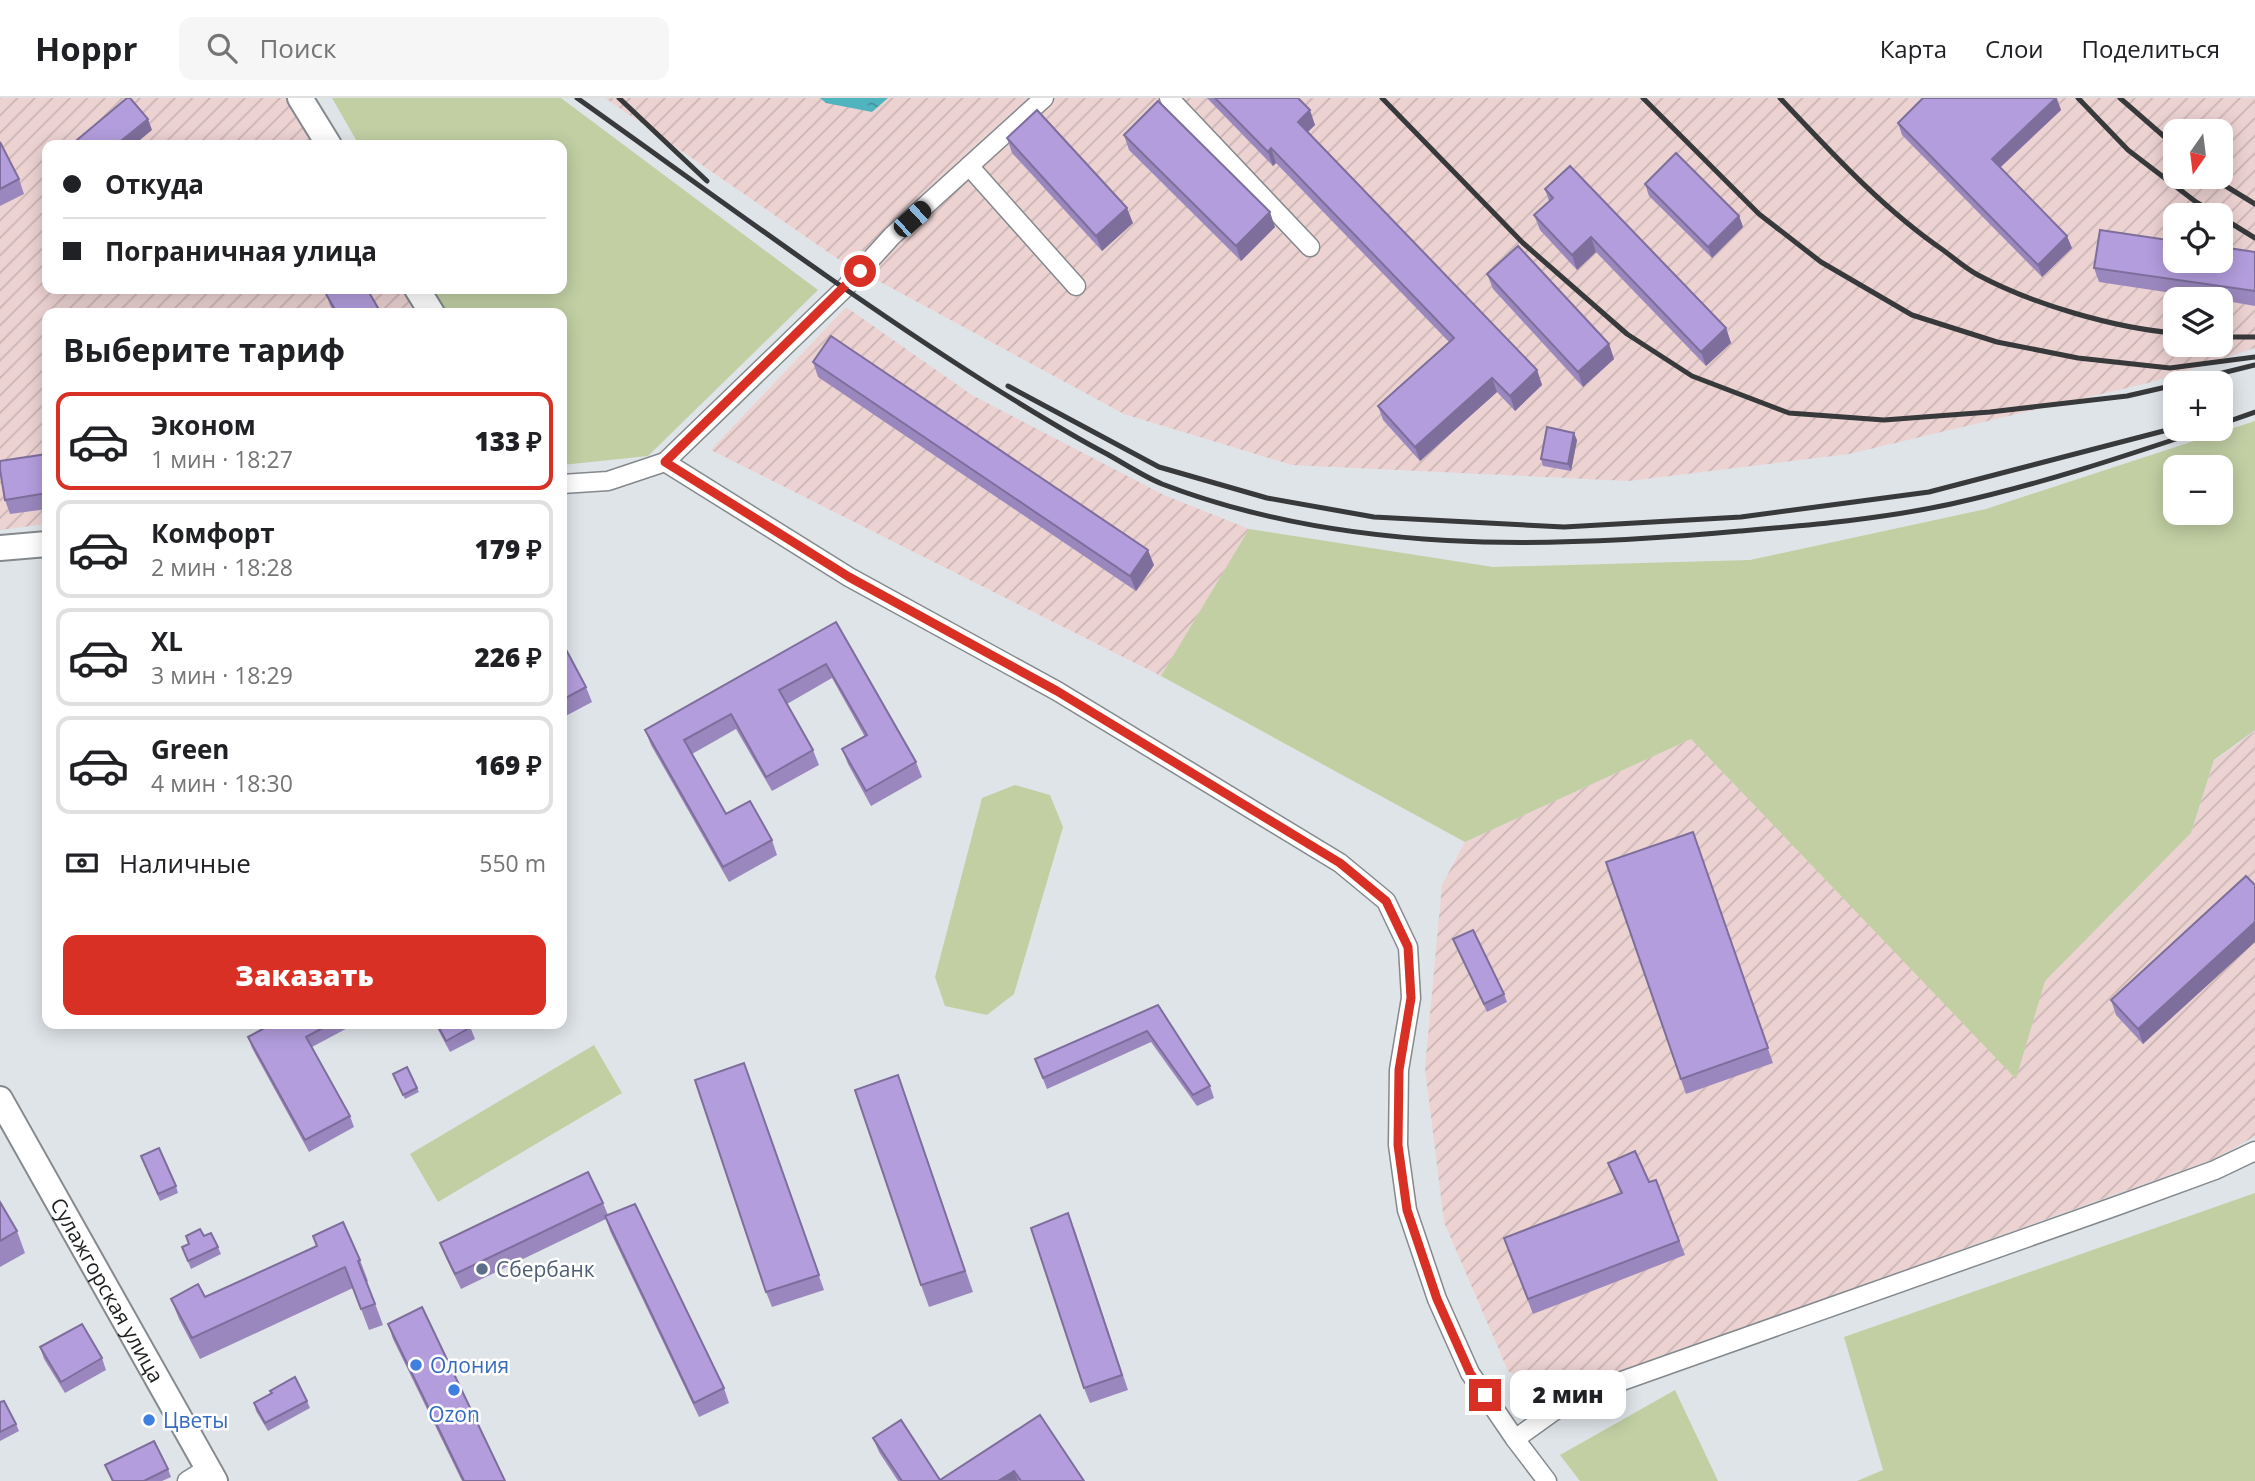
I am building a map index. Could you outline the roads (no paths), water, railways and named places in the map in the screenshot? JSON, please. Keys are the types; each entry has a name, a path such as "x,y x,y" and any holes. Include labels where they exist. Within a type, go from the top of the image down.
{"main road":[{"path":"300,98 326,140"},
{"path":"0,548 42,544"},
{"name":"Сулажгорская улица","path":"0,1099 211,1474"}],"street":[{"path":"567,484 608,481 665,462 844,289 892,236 1044,98"},
{"path":"1169,98 1310,247"},
{"path":"969,166 1076,286"},
{"path":"665,462 849,577 1057,691 1340,863 1386,901 1408,947 1411,998 1399,1070 1398,1145 1407,1210 1437,1299 1470,1373 1515,1439 1548,1481"},
{"path":"1515,1439 1571,1399 2106,1210 2215,1170 2255,1151"},
{"path":"187,1481 211,1474"}],"water":[{"path":"820,98 888,98 872,112 826,103"}],"railway":[{"path":"577,98 881,314 1060,428 1162,484 1231,507 1302,523 1374,534 1521,542 1667,537 1819,524 1951,504 2080,470 2169,441"},
{"path":"619,98 707,181"},
{"path":"1382,98 1523,243 1627,334 1692,376 1789,413 1884,420 1990,412 2127,396 2163,388"},
{"path":"1643,98 1759,214 1821,262 1912,315 1997,342 2078,358 2170,368 2255,357"},
{"path":"1780,98 1878,198 1973,272 1999,286 2048,305 2126,326 2163,332"},
{"path":"2078,98 2128,150 2198,203"},
{"path":"2120,98 2163,136"},
{"path":"2231,189 2255,204"},
{"path":"2233,224 2255,238"},
{"path":"2233,337 2255,337"},
{"path":"2231,371 2255,365"},
{"path":"1008,386 1159,467 1267,498 1374,517 1564,527 1741,517 1929,492 2163,431"},
{"path":"2233,420 2255,412"}],"place":[{"name":"Сбербанк","path":"482,1269"},
{"name":"Олония","path":"416,1365"},
{"name":"Ozon","path":"454,1390"},
{"name":"Цветы","path":"149,1420"}]}
